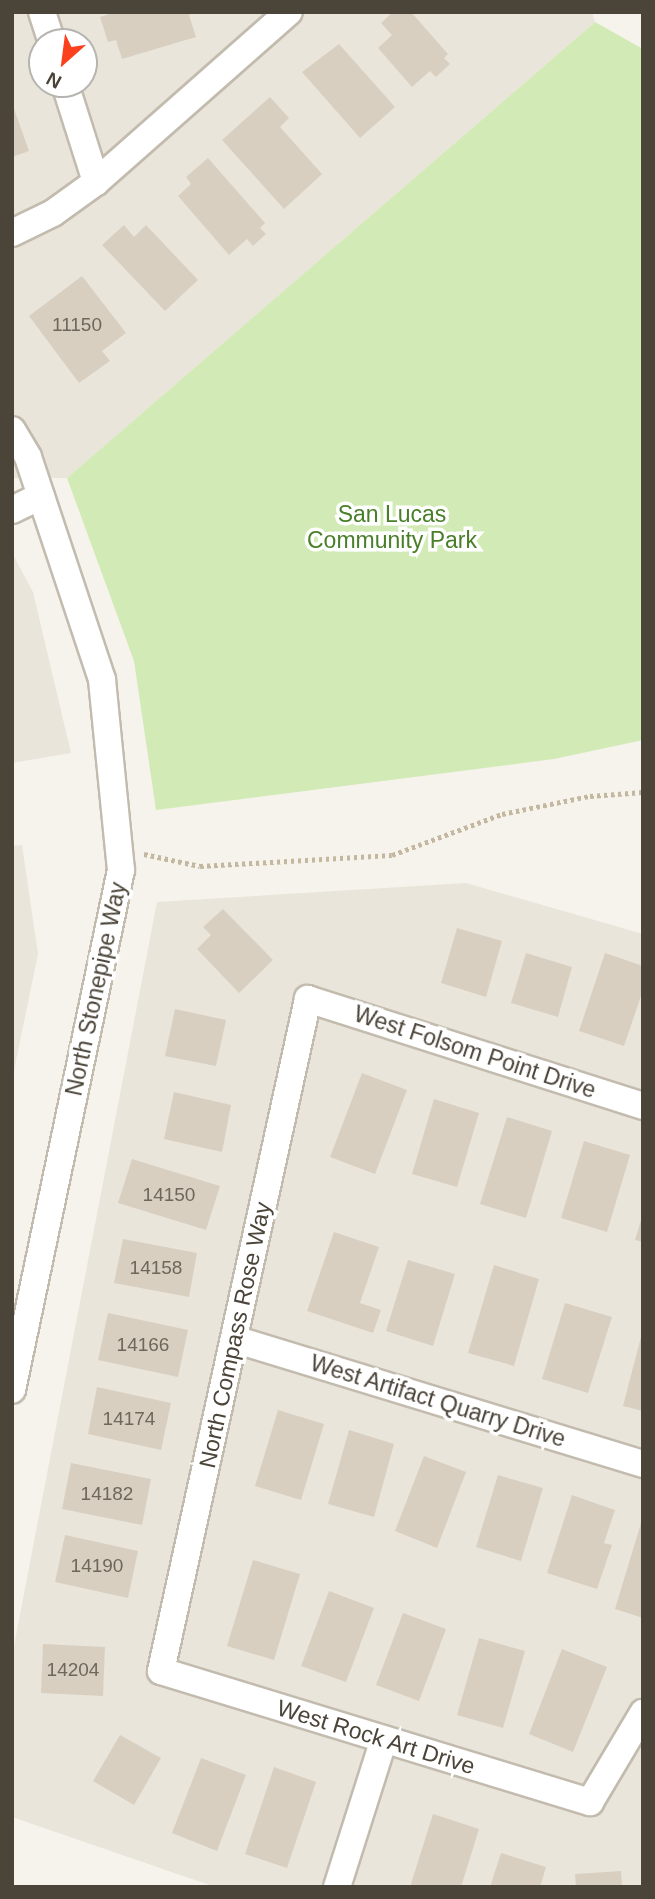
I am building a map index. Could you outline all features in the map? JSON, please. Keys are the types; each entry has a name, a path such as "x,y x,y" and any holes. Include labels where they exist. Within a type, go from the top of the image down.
{"street":[{"path":"12,233 53,212 96,182 289,12"},
{"path":"69,98 96,182"},
{"name":"North Stonepipe Way","path":"12,430 28,457 103,681 121,870 12,1390"},
{"path":"12,510 41,496"},
{"name":"West Folsom Point Drive","path":"308,999 643,1106"},
{"name":"North Compass Rose Way","path":"161,1671 308,999"},
{"name":"West Artifact Quarry Drive","path":"234,1339 643,1464"},
{"name":"West Rock Art Drive","path":"161,1671 590,1802 643,1713"},
{"path":"337,1887 384,1739"}],"path":[{"path":"119,849 200,866 392,855 502,814 590,796 643,792"}],"shaded area":[{"path":"12,12 592,12 595,22 67,478 12,478"},
{"path":"12,553 33,592 71,753 12,763"},
{"path":"22,845 38,954 12,1080 12,846"},
{"path":"466,883 643,934 643,1887 215,1887 12,1817 12,1656 157,902"}],"green space":[{"name":"San Lucas Community Park","path":"595,22 643,49 643,740 554,759 156,810 134,661 67,478"}],"building":[{"path":"115,12 195,12 189,15 196,37 122,59 116,40 108,42 100,17"},
{"path":"393,12 411,12 448,54 444,58 450,64 436,77 430,71 412,87 378,48 392,35 381,23"},
{"path":"339,44 395,107 360,138 302,72"},
{"path":"270,97 289,118 280,127 322,174 284,209 222,140"},
{"path":"12,103 29,151 12,157"},
{"path":"208,158 265,223 260,228 266,234 253,246 247,239 229,255 178,196 191,184 186,177"},
{"path":"124,225 134,237 146,225 198,280 165,311 102,245"},
{"path":"82,276 126,333 102,351 110,361 79,383 29,316"},
{"path":"223,909 273,960 239,993 197,949 211,935 203,927"},
{"path":"457,928 502,941 486,997 441,983"},
{"path":"526,953 572,967 558,1017 511,1003"},
{"path":"605,953 643,966 643,990 624,1046 579,1031"},
{"path":"175,1009 226,1020 216,1066 165,1056"},
{"path":"362,1073 407,1090 375,1174 330,1157"},
{"path":"174,1092 231,1105 222,1152 164,1139"},
{"path":"434,1099 479,1113 457,1187 412,1174"},
{"path":"507,1117 552,1131 526,1218 480,1204"},
{"path":"584,1141 630,1155 607,1232 561,1218"},
{"path":"132,1159 220,1186 206,1230 118,1203"},
{"path":"643,1217 643,1242 635,1240"},
{"path":"334,1232 379,1247 360,1303 381,1310 373,1333 307,1311"},
{"path":"123,1239 197,1253 189,1297 114,1283"},
{"path":"408,1260 455,1274 433,1346 386,1331"},
{"path":"494,1265 539,1279 514,1366 468,1353"},
{"path":"565,1303 612,1317 588,1393 542,1379"},
{"path":"108,1313 188,1330 178,1377 98,1360"},
{"path":"643,1333 643,1411 623,1406"},
{"path":"97,1387 171,1403 161,1450 88,1434"},
{"path":"278,1410 324,1424 301,1500 255,1486"},
{"path":"349,1430 394,1444 374,1517 328,1504"},
{"path":"424,1456 466,1472 437,1548 395,1531"},
{"path":"71,1463 151,1479 142,1525 62,1509"},
{"path":"498,1475 543,1488 521,1561 476,1547"},
{"path":"572,1495 615,1510 604,1543 612,1545 597,1589 547,1573"},
{"path":"641,1523 643,1524 643,1618 615,1609"},
{"path":"65,1535 138,1551 128,1598 55,1582"},
{"path":"253,1560 300,1574 274,1660 227,1646"},
{"path":"329,1591 374,1608 346,1682 301,1666"},
{"path":"403,1613 446,1629 419,1701 376,1685"},
{"path":"479,1638 525,1651 503,1728 457,1715"},
{"path":"43,1644 105,1647 103,1696 41,1693"},
{"path":"562,1649 607,1667 573,1752 529,1734"},
{"path":"120,1735 161,1758 134,1805 93,1781"},
{"path":"201,1758 246,1775 217,1851 172,1833"},
{"path":"274,1767 316,1782 287,1868 245,1854"},
{"path":"433,1814 479,1829 461,1887 410,1887"},
{"path":"501,1853 546,1867 540,1887 490,1887"},
{"path":"621,1871 622,1887 576,1887 575,1874"}]}
